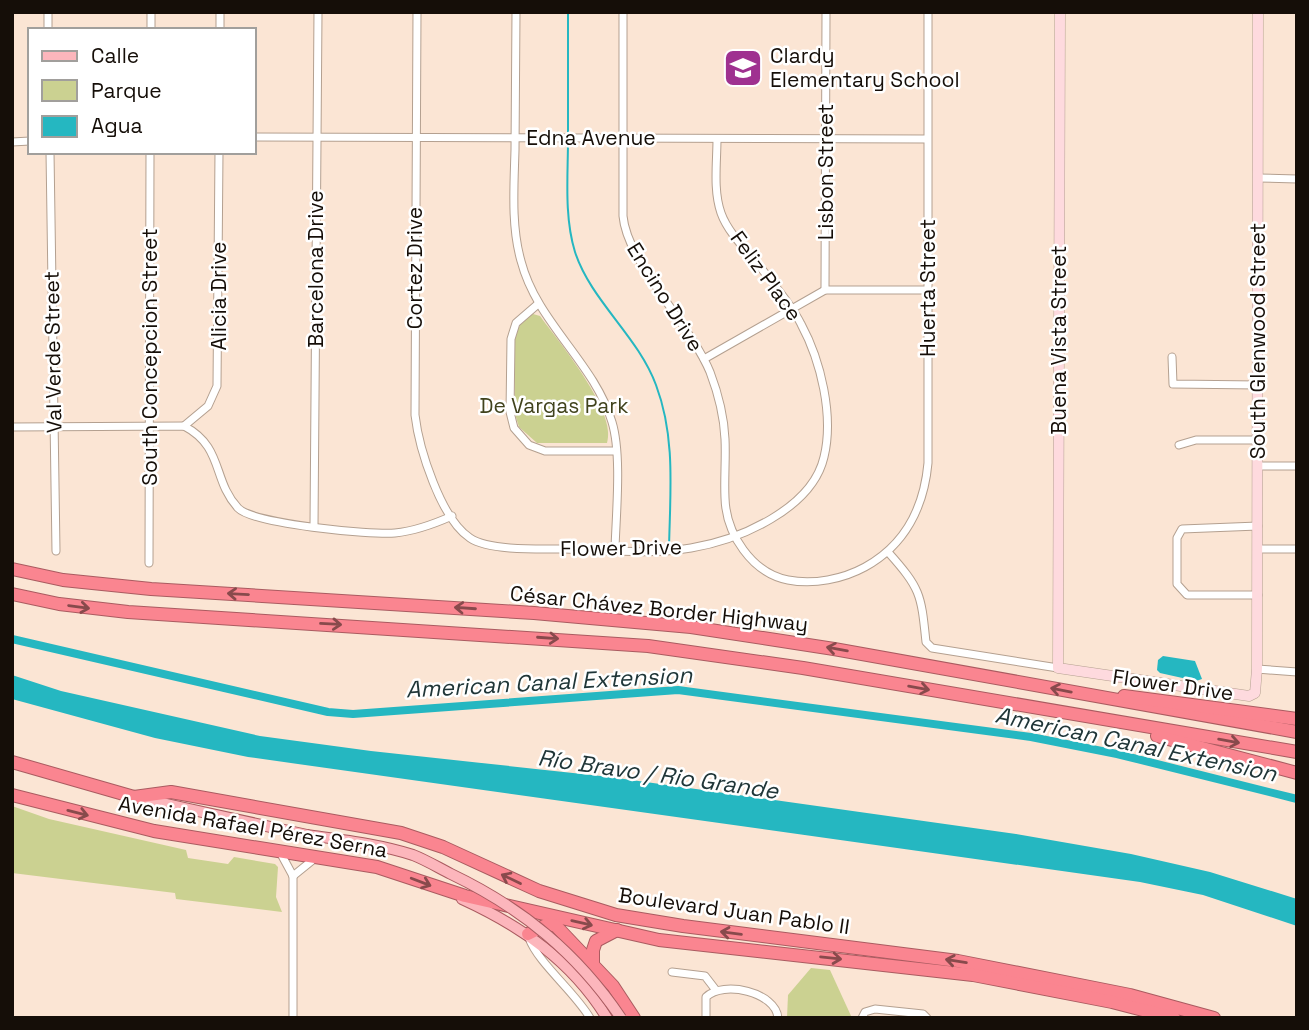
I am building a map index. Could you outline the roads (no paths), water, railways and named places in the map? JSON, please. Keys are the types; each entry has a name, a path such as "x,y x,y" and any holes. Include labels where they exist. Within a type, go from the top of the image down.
{"highway":[{"name":"César Chávez Border Highway","path":"12,569 63,580 151,589 534,612 691,627 834,649 1297,732"},
{"name":"César Chávez Border Highway","path":"12,594 117,611 648,646 803,668 1297,752"},
{"path":"1084,695 1146,697 1297,719"},
{"path":"1065,713 1297,773"},
{"name":"Avenida Rafael Pérez Serna","path":"12,762 134,797"},
{"name":"Boulevard Juan Pablo II","path":"134,797 171,792 401,833 443,847 539,891 646,921 958,961 1130,995 1214,1018"},
{"name":"Avenida Rafael Pérez Serna","path":"12,795 155,831 377,867 443,890"},
{"name":"Boulevard Juan Pablo II","path":"443,890 617,930 701,946 973,975 1112,1002 1174,1018"},
{"path":"528,934 548,924 556,926 613,986 634,1018"},
{"path":"593,965 596,941 617,930"}],"main road":[{"name":"Avenida Rafael Pérez Serna","path":"134,797 415,856 507,903 565,949 589,974 621,1018"},
{"name":"Avenida Rafael Pérez Serna","path":"443,890 507,920 528,934 568,968 607,1018"}],"street":[{"name":"Barcelona Drive","path":"314,526 318,12"},
{"name":"Cortez Drive","path":"417,12 415,415 426,465 452,516"},
{"path":"516,12 517,243 524,272 538,304 600,394 612,422 616,451 615,549"},
{"name":"Encino Drive","path":"623,12 622,216 627,236 704,359 721,412 725,441 724,499 735,534"},
{"name":"Lisbon Street","path":"825,290 826,12"},
{"name":"Huerta Street","path":"888,552 914,517 927,479 928,12"},
{"name":"Buena Vista Street","path":"1058,668 1060,12"},
{"name":"South Glenwood Street","path":"1257,669 1258,12"},
{"name":"Edna Avenue","path":"256,137 927,139"},
{"name":"Feliz Place","path":"717,139 717,193 724,221 792,308 805,332 819,369 826,416 824,458 816,478 797,502 769,519 735,534"},
{"name":"Val Verde Street","path":"50,154 56,551"},
{"name":"South Concepcion Street","path":"149,563 150,154"},
{"name":"Alicia Drive","path":"184,426 208,406 218,386 219,154"},
{"path":"1258,178 1297,178"},
{"path":"704,359 825,290 928,290"},
{"path":"538,304 516,323 511,339 510,412 514,428 524,441 545,451 616,451"},
{"path":"1172,357 1173,384 1258,385"},
{"path":"12,427 184,426 202,437 212,450 230,498 241,511 256,519 397,533 452,516"},
{"path":"1179,445 1196,440 1258,440"},
{"path":"1258,467 1297,466"},
{"name":"Flower Drive","path":"452,516 463,532 480,542 534,549 690,548 735,534"},
{"path":"1258,526 1184,527 1177,536 1177,584 1182,593 1258,596"},
{"path":"735,534 748,556 761,569 793,581 840,577 864,568 888,552"},
{"path":"1258,549 1297,549"},
{"name":"Flower Drive","path":"888,552 911,578 920,596 928,646 1249,696 1255,693 1257,669"},
{"path":"1257,669 1297,672"},
{"path":"279,851 293,876 293,1018"},
{"path":"293,876 304,864 320,857"},
{"path":"528,934 536,952 580,1001 590,1018"},
{"path":"672,972 705,976 715,989"},
{"path":"706,1018 706,997 715,989 723,988 768,999 776,1007 778,1018"},
{"path":"862,1018 865,1012 875,1009 917,1014 927,1018"}],"water":[{"path":"1163,656 1195,661 1202,679 1196,681 1160,673 1157,670 1158,660"},
{"path":"12,675 61,691 260,736 610,777 1016,834 1131,854 1210,872 1297,899 1297,926 1203,895 1140,882 248,757 155,738 12,699"}],"waterway":[{"path":"568,12 568,134"},
{"path":"568,139 568,210 575,252 592,287 648,367 667,425 671,486 669,549"},
{"name":"American Canal Extension","path":"12,639 328,712 353,714 678,690 1031,737 1117,754 1297,799"}],"place":[{"name":"Clardy Elementary School","path":"743,68"}],"park label":[{"name":"De Vargas Park","path":"554,406"}],"water label":[{"name":"Río Bravo / Rio Grande","path":"658,774"}]}
